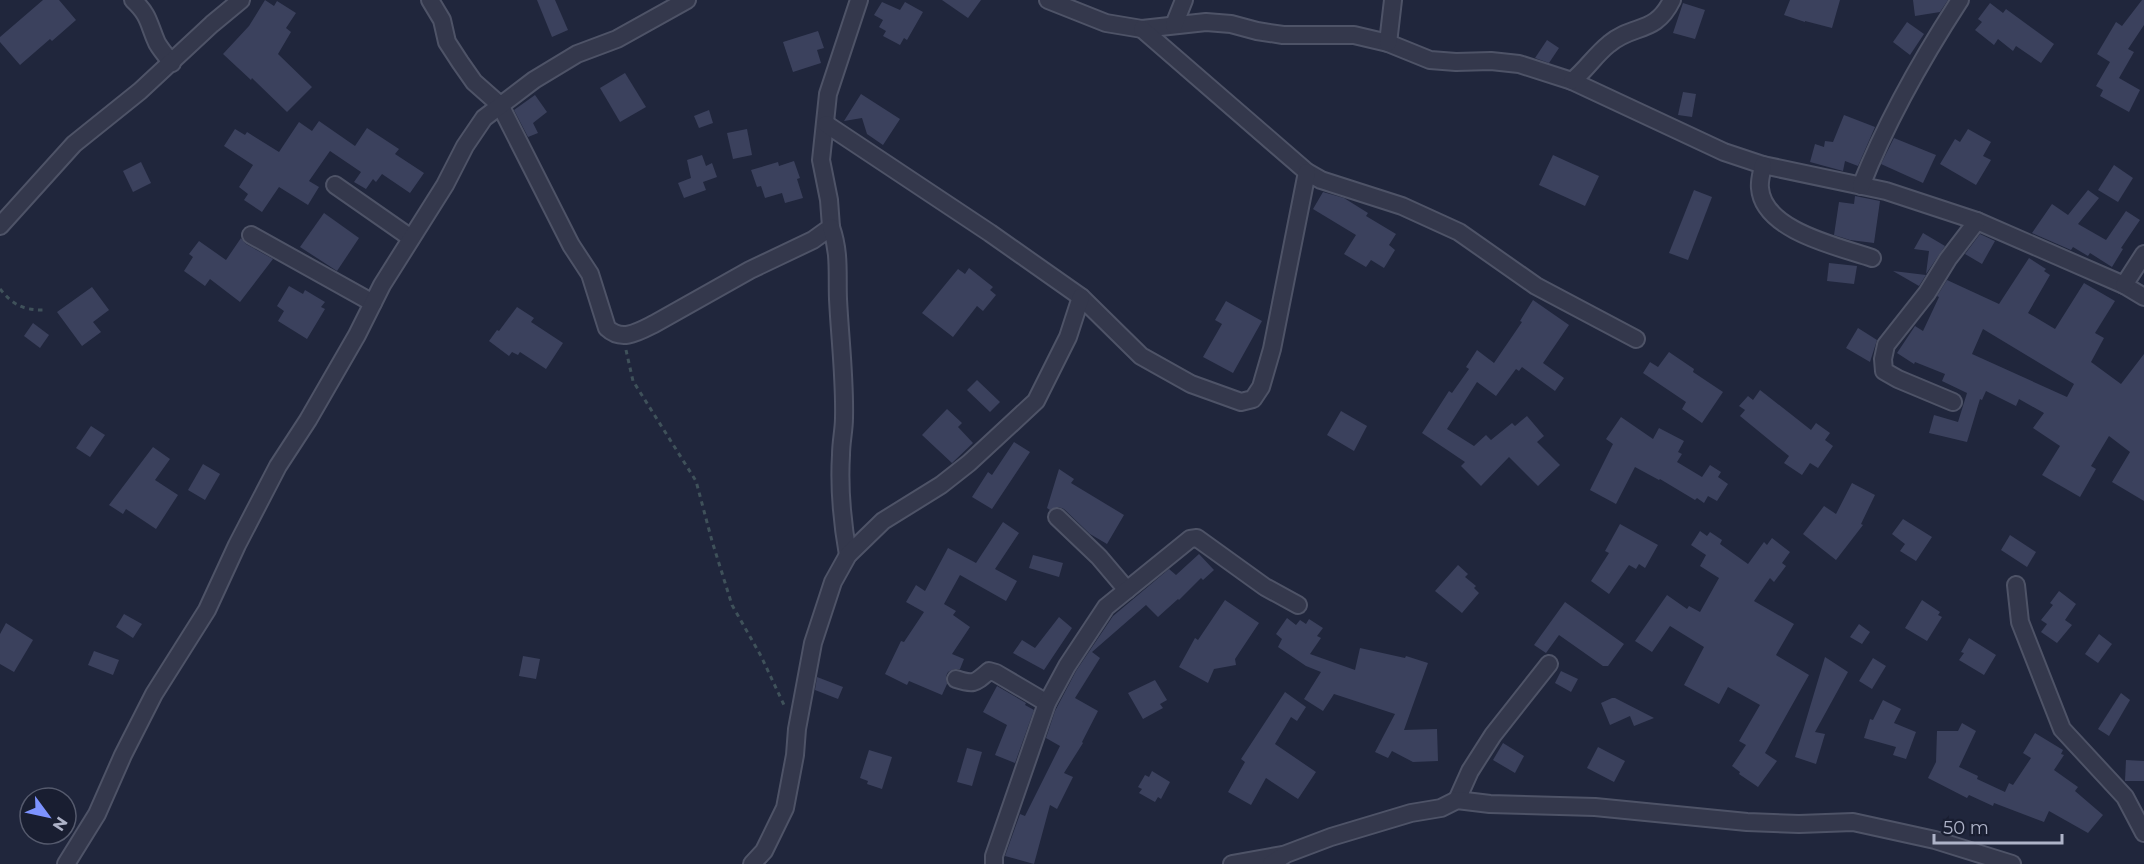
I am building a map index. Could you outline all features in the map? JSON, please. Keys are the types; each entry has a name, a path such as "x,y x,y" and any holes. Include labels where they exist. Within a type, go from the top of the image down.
{"street":[{"path":"133,0 144,10 159,46 172,63"},
{"path":"0,226 74,144 172,63 212,24 241,0"},
{"path":"430,0 442,20 447,42 460,62 474,82 500,105 571,245 590,274 607,328 613,333 623,336 638,332 686,308 750,270 813,240 831,227"},
{"path":"66,864 97,814 123,755 154,694 207,610 237,545 278,466 308,420 373,303 445,185 465,146 484,118 534,80 577,54 617,39 687,0"},
{"path":"848,555 842,519 840,484 840,454 844,420 838,297 839,254 831,227 829,200 821,160 828,94 859,0"},
{"path":"1048,0 1106,23 1142,29 1206,22 1231,24 1283,35 1354,35 1388,43 1430,60 1519,64 1572,81 1724,152 1763,165 1886,191 1977,221 2124,285 2144,297"},
{"path":"1174,25 1184,0"},
{"path":"1388,43 1393,0"},
{"path":"1572,81 1610,43 1659,21 1672,0"},
{"path":"1861,186 1893,111 1922,59 1960,0"},
{"path":"1142,29 1307,172 1321,180 1402,206 1459,232 1536,286 1636,339"},
{"path":"826,124 990,233 1081,297 1141,356 1191,384 1241,402 1253,399 1261,387 1272,349 1307,172"},
{"path":"1763,165 1760,188 1763,199 1776,217 1794,231 1872,258"},
{"path":"335,185 411,238"},
{"path":"1953,402 1884,371 1883,359 1886,345 1928,293 1948,259 1977,221"},
{"path":"251,235 373,303"},
{"path":"2124,285 2144,254"},
{"path":"752,864 764,851 786,808 795,755 796,729 813,643 833,582 848,555 883,521 941,485 969,463 1036,401 1068,337 1081,297"},
{"path":"1057,517 1099,557 1128,590"},
{"path":"994,864 994,856 1047,703 1067,666 1106,607 1190,538 1197,538 1265,587 1298,605"},
{"path":"2016,585 2020,622 2062,729 2125,797 2144,833"},
{"path":"1457,800 1470,771 1493,735 1549,664"},
{"path":"956,679 969,684 977,681 989,671 1047,703"},
{"path":"1232,864 1286,854 1331,837 1411,813 1441,808 1457,800 1490,804 1594,807 1747,822 1799,824 1853,822 1935,840 2012,864"},
{"path":"1271,864 1286,854"}],"path":[{"path":"0,289 14,303 27,310 43,310"},
{"path":"623,336 633,381 663,432 696,481 732,605 761,656 796,729"}],"building":[{"path":"43,0 59,0 76,20 20,65 0,42 0,37"},
{"path":"265,0 274,6 277,1 296,13 286,28 291,32 278,54 312,87 287,112 223,54 249,26"},
{"path":"537,0 555,0 568,30 552,37"},
{"path":"942,0 981,0 968,18"},
{"path":"1790,0 1840,0 1832,28 1784,15"},
{"path":"1913,0 1948,0 1940,12 1915,16"},
{"path":"2144,0 2144,25 2128,49 2134,52 2119,78 2140,90 2129,112 2100,96 2103,90 2096,86 2110,62 2097,54 2116,22 2122,26"},
{"path":"882,2 900,10 905,2 923,12 907,40 904,38 900,45 883,36 886,31 879,27 883,20 874,15"},
{"path":"1683,3 1705,10 1695,39 1673,33"},
{"path":"1990,3 2003,13 2006,9 2054,44 2041,63 2016,46 2013,51 1998,39 1994,45 1975,30 1982,22 1978,19"},
{"path":"1907,22 1924,34 1910,55 1893,42"},
{"path":"818,31 824,48 817,50 821,63 793,72 783,42"},
{"path":"1547,40 1559,48 1549,63 1535,58"},
{"path":"625,73 646,107 620,122 600,88"},
{"path":"1683,92 1696,94 1692,117 1678,115"},
{"path":"861,94 900,119 883,145 867,134 862,118 844,121"},
{"path":"535,95 547,112 533,123 538,133 528,137 514,110"},
{"path":"709,110 713,123 699,128 694,116"},
{"path":"1844,115 1875,127 1858,166 1845,161 1843,171 1810,162 1815,144 1824,147 1825,141 1833,142"},
{"path":"319,121 355,146 367,128 399,149 395,154 424,173 410,193 382,174 376,182 373,179 366,189 354,182 361,172 330,151 309,181 319,187 308,205 279,187 262,212 244,200 248,194 239,187 253,165 224,146 235,129 245,135 247,132 279,152 299,122 312,131"},
{"path":"747,129 752,155 733,159 727,133"},
{"path":"1968,129 1991,142 1983,156 1991,160 1976,185 1940,164 1955,139 1960,142"},
{"path":"1894,138 1936,155 1923,183 1881,164"},
{"path":"702,155 706,166 712,163 717,177 703,182 706,190 684,198 678,183 691,178 687,160"},
{"path":"1553,155 1599,176 1585,206 1539,185"},
{"path":"794,161 800,178 797,179 803,198 785,203 782,193 765,198 761,186 757,187 751,170 778,162 779,166"},
{"path":"141,162 151,183 133,192 123,171"},
{"path":"2114,165 2133,178 2118,202 2098,190"},
{"path":"1694,190 1712,197 1688,260 1669,253"},
{"path":"2088,190 2099,198 2078,224 2106,240 2126,211 2140,220 2121,248 2123,249 2112,267 2090,253 2088,256 2073,247 2071,250 2032,233 2052,204 2068,215"},
{"path":"1323,192 1344,198 1368,213 1366,216 1396,234 1389,245 1395,250 1384,268 1371,260 1366,267 1344,254 1356,235 1313,209"},
{"path":"1855,196 1880,201 1874,243 1834,235 1839,202 1854,204"},
{"path":"324,213 359,238 337,271 300,247"},
{"path":"1923,233 1945,246 1926,274 1929,251 1914,249"},
{"path":"1980,234 1995,241 1982,264 1965,254"},
{"path":"241,238 246,244 273,259 240,302 210,279 205,286 184,271 193,257 189,254 199,241 226,260"},
{"path":"2029,258 2046,269 2044,271 2050,275 2028,313 2055,329 2084,283 2115,301 2095,333 2104,338 2091,362 2121,384 2144,354 2144,501 2112,482 2130,452 2109,436 2091,466 2096,469 2080,497 2042,475 2060,446 2033,428 2044,413 2019,399 2016,406 1986,391 1982,400 1980,399 1967,442 1929,433 1934,415 1958,422 1967,393 1942,381 1945,374 1915,362 1914,364 1897,353 1915,326 1923,331 1939,297 1937,296 1947,280 1999,304","holes":["1983,329 2074,384 2067,397 1972,354"]},
{"path":"1829,263 1857,266 1854,284 1827,281"},
{"path":"969,268 993,287 990,290 996,295 983,311 977,306 953,337 922,313 958,269 965,274"},
{"path":"1893,271 1926,275 1919,286"},
{"path":"289,286 303,294 305,290 325,302 321,307 325,309 307,339 278,321 284,311 277,306"},
{"path":"92,287 109,310 93,322 101,332 82,346 57,312"},
{"path":"1533,300 1569,325 1543,363 1564,378 1555,391 1522,367 1519,371 1516,369 1496,396 1477,382 1447,429 1474,446 1486,435 1491,440 1512,423 1515,426 1527,416 1544,436 1537,442 1560,465 1538,486 1509,457 1481,486 1461,466 1465,462 1422,433 1449,391 1452,393 1469,369 1466,367 1477,350 1494,363 1522,322 1520,321"},
{"path":"1226,301 1262,321 1233,373 1203,357 1222,324 1215,320"},
{"path":"517,307 534,318 531,322 563,343 546,369 520,352 518,355 512,352 509,356 489,341"},
{"path":"33,323 49,335 40,348 24,336"},
{"path":"1858,328 1877,340 1870,362 1846,348"},
{"path":"1669,352 1723,392 1702,423 1682,409 1686,402 1643,373 1650,362 1658,367"},
{"path":"977,380 1000,402 990,412 967,390"},
{"path":"1760,390 1811,430 1816,423 1830,433 1825,440 1833,446 1818,468 1810,463 1802,475 1784,463 1789,456 1740,416 1745,410 1739,406 1748,396 1753,400"},
{"path":"947,409 962,423 958,427 973,443 952,463 922,435"},
{"path":"1341,411 1367,426 1354,451 1327,435"},
{"path":"1621,417 1653,439 1659,428 1684,441 1678,452 1682,454 1677,462 1702,477 1710,465 1721,472 1718,477 1728,484 1717,501 1708,496 1704,503 1697,498 1695,500 1635,467 1616,504 1590,490 1613,444 1606,439"},
{"path":"91,426 105,435 90,457 76,448"},
{"path":"1014,442 1030,452 992,509 972,497 988,472 992,475"},
{"path":"153,447 170,459 155,480 178,495 156,529 126,509 123,514 109,505"},
{"path":"203,464 220,474 205,500 188,490"},
{"path":"1059,469 1074,479 1071,483 1124,515 1107,544 1090,534 1064,509 1059,507 1050,510 1047,508"},
{"path":"1852,483 1875,495 1861,524 1863,525 1836,560 1803,534 1824,506 1836,514"},
{"path":"1903,519 1932,537 1916,561 1900,551 1905,544 1892,534"},
{"path":"1003,522 1019,533 995,569 1017,581 1006,601 960,575 944,604 956,611 953,615 970,627 952,654 964,659 960,669 948,672 947,684 942,695 909,681 907,685 885,674 901,641 904,642 924,612 906,602 916,585 925,591 948,548 976,563"},
{"path":"1620,524 1658,545 1645,568 1639,564 1636,569 1629,565 1609,594 1591,581 1609,553 1605,551"},
{"path":"1700,531 1707,536 1710,532 1722,540 1720,544 1748,564 1764,542 1767,545 1772,538 1790,552 1782,563 1786,566 1774,582 1770,578 1754,601 1794,624 1776,655 1809,675 1765,753 1777,761 1758,787 1739,774 1740,772 1732,766 1746,745 1739,741 1760,705 1728,687 1719,704 1684,685 1704,647 1670,626 1652,652 1635,641 1667,595 1687,609 1689,606 1700,612 1719,578 1700,566 1706,555 1691,545"},
{"path":"2010,535 2036,552 2027,567 2001,550"},
{"path":"1199,554 1214,570 1203,580 1201,578 1158,617 1146,605 1092,652 1100,658 1075,698 1098,711 1083,743 1064,773 1073,777 1057,809 1050,805 1034,864 1005,856 1020,814 1025,816 1060,746 1046,738 1055,711 1076,671 1113,616 1169,569 1176,575"},
{"path":"1033,555 1063,563 1059,577 1029,568"},
{"path":"1458,565 1468,574 1465,577 1476,586 1474,588 1479,593 1462,613 1435,591"},
{"path":"2059,591 2076,604 2065,620 2072,625 2057,643 2041,632 2047,624 2041,620 2053,605 2050,603"},
{"path":"1225,600 1259,623 1235,659 1236,665 1214,669 1208,683 1179,667 1195,638 1198,640"},
{"path":"1922,600 1940,612 1938,615 1942,617 1927,641 1905,628"},
{"path":"1565,602 1624,644 1608,666 1603,666 1559,635 1546,653 1534,645"},
{"path":"124,614 142,624 133,638 116,627"},
{"path":"1059,617 1072,628 1044,670 1013,653 1022,640 1035,648"},
{"path":"1287,618 1296,625 1300,620 1306,624 1309,619 1323,628 1317,636 1321,638 1310,654 1355,670 1360,648 1405,658 1406,656 1428,663 1404,730 1437,729 1438,761 1413,762 1392,751 1388,758 1375,752 1395,714 1334,694 1323,711 1304,699 1321,672 1306,666 1278,647 1282,639 1276,634"},
{"path":"6,623 33,640 14,672 0,664 0,634"},
{"path":"1859,624 1870,632 1862,644 1850,637"},
{"path":"2099,634 2112,644 2098,663 2085,654"},
{"path":"1969,638 1996,655 1984,675 1959,660"},
{"path":"94,651 119,660 113,675 88,665"},
{"path":"523,656 540,659 536,679 519,676"},
{"path":"1825,657 1848,672 1815,732 1825,734 1816,764 1795,757"},
{"path":"1873,658 1886,666 1872,689 1859,681"},
{"path":"1561,671 1578,679 1571,692 1555,683"},
{"path":"817,677 843,687 838,699 815,690"},
{"path":"1155,680 1167,700 1160,704 1163,708 1143,719 1128,693"},
{"path":"997,686 1034,710 1015,763 995,755 1007,725 983,712"},
{"path":"1285,692 1306,707 1297,721 1291,717 1275,744 1316,772 1298,799 1266,778 1251,805 1228,792 1245,762 1241,759"},
{"path":"2121,693 2130,700 2109,736 2098,729"},
{"path":"1612,698 1654,718 1634,726 1630,716 1610,725 1601,703"},
{"path":"1883,700 1901,709 1894,723 1916,732 1906,759 1893,755 1896,747 1864,738 1870,719 1873,720"},
{"path":"1962,723 1976,731 1959,767 1978,776 1977,779 2005,792 2009,783 2013,785 2031,758 2023,753 2035,733 2063,750 2061,754 2064,755 2054,770 2078,787 2075,791 2103,815 2088,833 2049,811 2044,822 1994,803 1993,806 1969,795 1967,798 1928,778 1936,762 1937,731 1958,731"},
{"path":"1503,743 1524,756 1515,773 1493,760"},
{"path":"1598,747 1625,761 1614,782 1587,768"},
{"path":"967,748 982,752 972,786 957,782"},
{"path":"869,750 892,757 882,789 867,784 868,781 860,778"},
{"path":"2126,760 2144,761 2144,781 2125,781"},
{"path":"1152,771 1170,782 1161,799 1158,797 1155,802 1139,793 1142,789 1138,787 1145,775 1149,777"}]}
